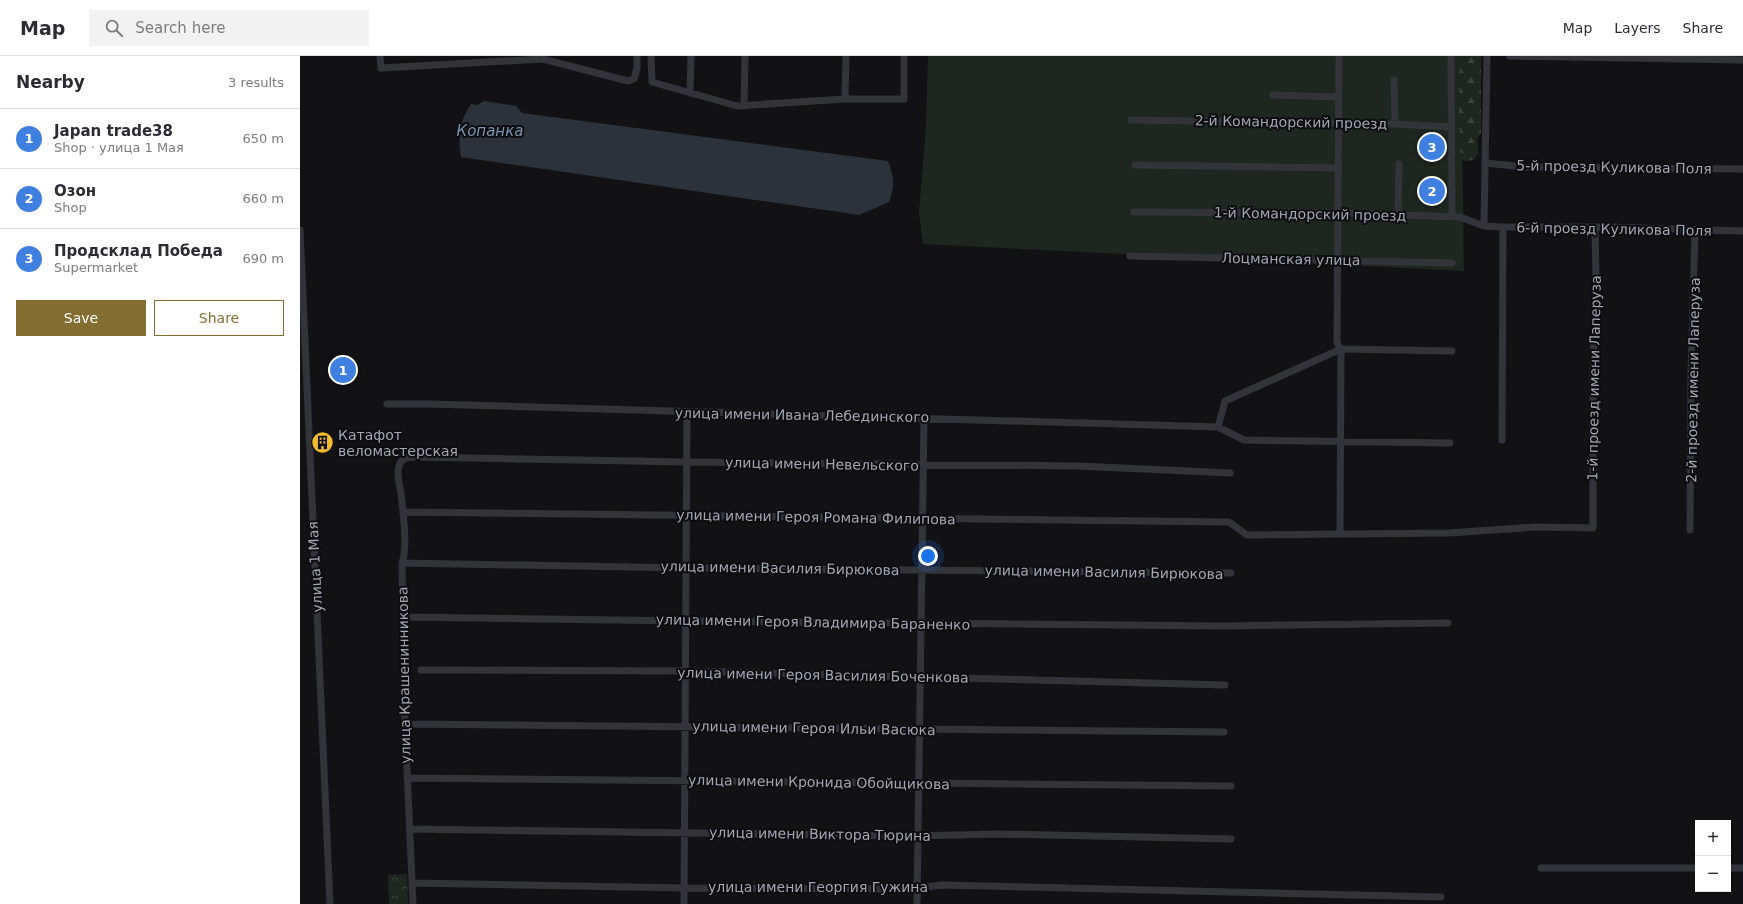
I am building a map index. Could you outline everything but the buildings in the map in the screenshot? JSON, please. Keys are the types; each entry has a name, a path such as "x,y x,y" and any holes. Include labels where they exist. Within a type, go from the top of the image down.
{"street":[{"path":"380,56 381,68 467,60 543,58 628,81 634,79 636,75 637,56"},
{"path":"651,56 652,82 737,106 845,99 904,99 904,56"},
{"path":"690,93 691,56"},
{"path":"744,106 745,56"},
{"path":"845,99 846,56"},
{"path":"1339,56 1336,343 1341,350 1339,442 1340,534"},
{"path":"1451,56 1452,216"},
{"path":"1484,226 1487,56"},
{"path":"1510,56 1743,60"},
{"path":"1394,80 1395,124"},
{"path":"1273,95 1339,97"},
{"name":"2-й Командорский проезд","path":"1131,120 1395,124 1451,127"},
{"name":"5-й проезд Куликова Поля","path":"1485,163 1526,167 1743,170"},
{"path":"1398,215 1399,164"},
{"path":"1135,165 1338,168"},
{"name":"1-й Командорский проезд","path":"1134,212 1338,213 1452,216 1460,217 1484,226"},
{"name":"6-й проезд Куликова Поля","path":"1484,226 1743,231"},
{"path":"1502,440 1503,227"},
{"name":"1-й проезд имени Лаперуза","path":"1340,534 1449,533 1535,527 1593,528 1595,228"},
{"name":"улица 1 Мая","path":"300,230 303,384 330,904"},
{"name":"2-й проезд имени Лаперуза","path":"1690,530 1691,374 1695,230"},
{"name":"Лоцманская улица","path":"1130,256 1452,263"},
{"path":"1450,443 1244,440 1218,427 1225,400 1341,350 1452,351"},
{"name":"улица имени Ивана Лебединского","path":"387,404 1218,427"},
{"path":"684,904 687,412"},
{"path":"917,904 924,418"},
{"name":"улица Крашенинникова","path":"413,457 409,457 402,461 398,468 405,546 402,563 405,724 413,904"},
{"name":"улица имени Невельского","path":"413,457 686,462 1078,466 1230,473"},
{"name":"улица имени Героя Романа Филипова","path":"403,512 1229,522 1247,535 1340,534"},
{"name":"улица имени Василия Бирюкова","path":"402,563 686,568 1231,573"},
{"name":"улица имени Героя Владимира Бараненко","path":"403,617 1223,626 1448,623"},
{"name":"улица имени Героя Василия Боченкова","path":"421,670 686,672 1225,685"},
{"name":"улица имени Героя Ильи Васюка","path":"405,724 1224,732"},
{"name":"улица имени Кронида Обойщикова","path":"407,778 1231,786"},
{"name":"улица имени Виктора Тюрина","path":"410,829 918,836 999,834 1231,838"},
{"path":"1541,868 1695,868"},
{"path":"1731,868 1743,868"},
{"name":"улица имени Георгия Гужина","path":"412,883 684,888 917,888 942,886 1441,897"}],"green space":[{"path":"928,56 1461,56 1464,271 923,244 919,212 926,127"},
{"path":"1460,56 1481,56 1481,133 1477,139 1479,152 1474,160 1465,161 1461,158 1459,104"},
{"path":"407,874 408,904 389,904 388,875"}],"water":[{"name":"Копанка","path":"484,101 516,106 522,113 888,161 893,177 892,191 889,202 859,215 461,157 460,129 464,117 471,104 477,105"}],"place":[{"name":"Продсклад Победа","path":"1432,147"},
{"name":"Озон","path":"1432,191"},
{"name":"Japan trade38","path":"343,370"},
{"name":"Катафот веломастерская","path":"322,443"}]}
